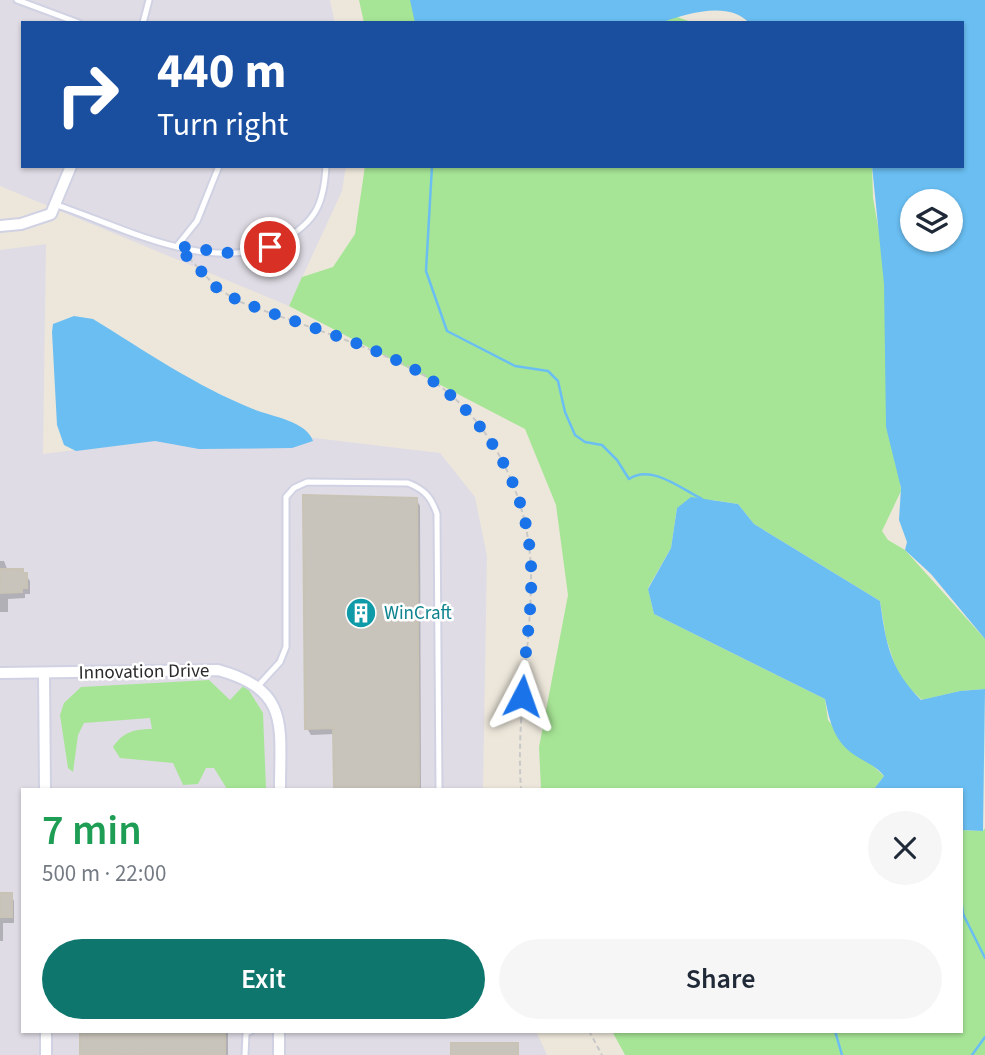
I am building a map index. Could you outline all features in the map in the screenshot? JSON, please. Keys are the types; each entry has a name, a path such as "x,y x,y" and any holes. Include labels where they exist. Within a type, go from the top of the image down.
{"street":[{"path":"0,226 44,219 51,214 70,168"},
{"name":"Innovation Drive","path":"0,673 218,670 258,686"},
{"path":"44,673 45,788"},
{"path":"258,686 272,700 278,718 280,788"},
{"path":"46,1033 46,1055"},
{"path":"279,1033 279,1055"}],"lane":[{"path":"17,0 74,21"},
{"path":"144,21 149,0"},
{"path":"177,246 197,221 218,168"},
{"path":"57,205 177,246 236,254 270,247 302,230 315,215 325,186 326,168"},
{"path":"258,686 280,662 286,647 286,497 294,488 307,482 408,484 423,489 432,499 437,514 439,788"},
{"path":"245,1055 246,1033"}],"path":[{"path":"177,246 217,288 239,301 412,369 446,392 477,422 498,452 523,510 530,544 531,584 518,746 521,788"},
{"path":"590,1033 602,1055"}],"shaded area":[{"path":"0,0 330,0 335,21 21,21 21,168 346,168 342,191 289,306 0,186"},
{"path":"46,244 43,454 239,429 440,453 475,497 487,556 483,788 21,788 21,1033 537,1033 547,1055 0,1055 0,250"}],"green space":[{"path":"359,0 654,0 655,9 688,21 364,21"},
{"path":"365,168 872,168 873,198 886,270 885,316 901,491 882,531 888,540 905,550 985,639 985,689 960,691 922,700 899,678 886,638 880,601 754,524 738,504 712,500 677,508 671,548 648,588 654,614 825,699 828,720 858,757 884,776 875,788 541,788 539,747 568,595 556,505 525,429 289,306 302,277 333,267 355,234"},
{"path":"209,680 230,700 245,684 263,713 266,788 226,788 214,768 206,768 198,784 183,785 173,763 120,758 113,747 130,732 152,729 150,718 84,723 78,735 73,772 68,768 60,715 64,703 81,687"},
{"path":"985,828 985,1055 625,1055 613,1033 963,1033 963,830 983,831"}],"water":[{"path":"410,0 985,0 985,639 931,574 905,550 907,542 899,520 901,488 886,427 884,284 872,168 964,168 964,21 746,21 730,12 694,13 666,21 415,21"},
{"path":"74,316 93,319 211,390 296,424 309,434 313,441 292,448 199,449 155,441 76,451 64,445 57,425 52,332 53,324"},
{"path":"691,497 738,504 754,524 880,601 891,655 902,678 921,700 960,691 985,689 983,831 963,830 963,788 875,788 884,776 856,756 838,738 825,699 654,614 648,589 671,548 677,508"}],"building":[{"name":"WinCraft","path":"303,495 417,498 419,788 334,788 333,728 305,729"},
{"path":"0,569 23,569 23,573 27,573 27,588 22,588 22,592 0,593"},
{"path":"0,893 12,893 12,917 0,917"},
{"path":"80,1033 225,1033 225,1055 80,1054"},
{"path":"451,1043 518,1043 518,1055 451,1055"}],"waterway":[{"path":"432,168 426,271 447,331 515,366 548,371 558,381 565,412 575,435 585,442 602,445 617,460 629,479 638,475 656,476 702,499"},
{"path":"963,914 985,958"},
{"path":"836,1033 842,1055"},
{"path":"972,1055 985,1037"}],"place":[{"name":"WinCraft","path":"361,613"}],"route":[{"path":"270,247 236,254 177,246 217,288 239,301 412,369 446,392 477,422 498,452 523,510 530,544 531,584 522,696"}]}
